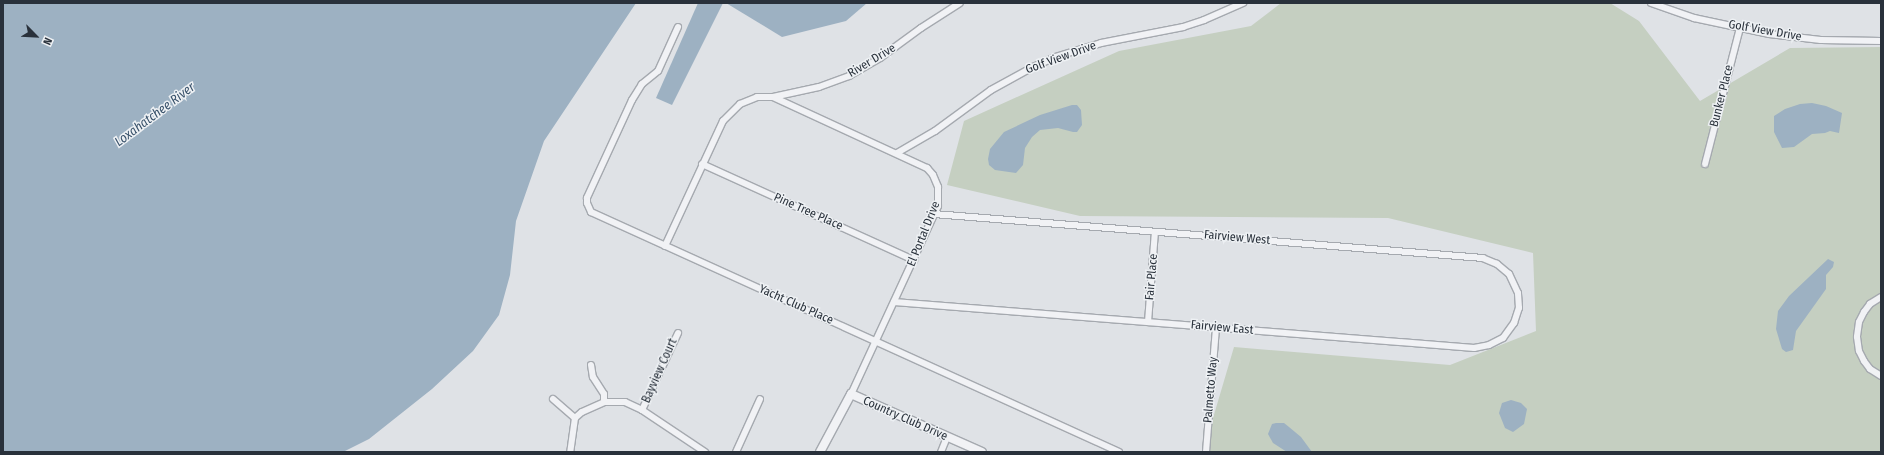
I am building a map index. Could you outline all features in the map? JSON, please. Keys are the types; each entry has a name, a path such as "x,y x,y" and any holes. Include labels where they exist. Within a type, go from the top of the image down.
{"street":[{"name":"River Drive","path":"773,97 819,87 849,76 880,58 921,28 960,3"},
{"name":"Golf View Drive","path":"898,153 935,131 991,90 1055,57 1101,43 1183,27 1204,20 1242,3"},
{"name":"Golf View Drive","path":"1652,3 1694,18 1740,28 1814,39 1881,42"},
{"name":"Yacht Club Place","path":"678,27 658,71 642,84 635,94 587,198 587,203 591,212 1119,452"},
{"name":"Bunker Place","path":"1705,164 1740,28"},
{"name":"El Portal Drive","path":"702,164 723,120 736,107 744,102 762,96 773,97 898,153 923,165 933,175 939,192 938,206 851,394"},
{"path":"665,246 702,164"},
{"name":"Pine Tree Place","path":"702,164 914,260"},
{"name":"Fairview West","path":"934,214 1483,258 1497,264 1509,274 1515,283 1519,298"},
{"name":"Fair Place","path":"1148,322 1155,232"},
{"path":"1881,297 1870,304 1864,312 1857,332 1858,346 1861,356 1870,369 1881,376"},
{"name":"Fairview East","path":"894,302 1479,348 1498,341 1509,331 1518,313 1519,298"},
{"name":"Palmetto Way","path":"1206,452 1216,327"},
{"name":"Bayview Court","path":"642,410 678,333"},
{"path":"591,365 593,377 604,394 604,402"},
{"path":"820,452 851,394"},
{"name":"Country Club Drive","path":"851,394 982,452"},
{"path":"553,399 575,418"},
{"path":"736,452 760,399"},
{"path":"570,452 575,418 582,412 604,402 625,402 642,410 706,452"},
{"path":"941,452 948,437"}],"green space":[{"path":"1281,3 1610,3 1639,21 1700,101 1790,48 1881,47 1881,452 1203,452 1234,347 1450,365 1536,331 1533,253 1388,218 1080,216 947,185 964,121 1119,51 1251,26"}],"water":[{"name":"Loxahatchee River","path":"3,3 636,3 544,141 516,221 510,275 499,315 473,351 432,389 369,439 343,452 3,452"},
{"path":"698,3 723,3 672,105 656,98"},
{"path":"726,3 867,3 846,21 782,37"},
{"path":"1812,103 1826,106 1842,113 1839,133 1830,131 1812,134 1794,147 1782,148 1774,132 1774,116 1785,109 1800,104"},
{"path":"1072,105 1077,105 1081,110 1082,125 1077,132 1058,128 1040,130 1032,137 1025,148 1023,165 1016,173 995,170 989,165 988,159 990,149 1004,132 1040,115"},
{"path":"1828,259 1834,262 1833,267 1826,275 1826,289 1796,331 1793,350 1786,352 1782,349 1776,329 1778,311 1789,296"},
{"path":"1511,400 1521,403 1527,409 1524,424 1513,432 1505,428 1499,413 1502,403"},
{"path":"1284,423 1289,427 1301,437 1312,452 1287,452 1273,443 1268,434 1272,424"}]}
